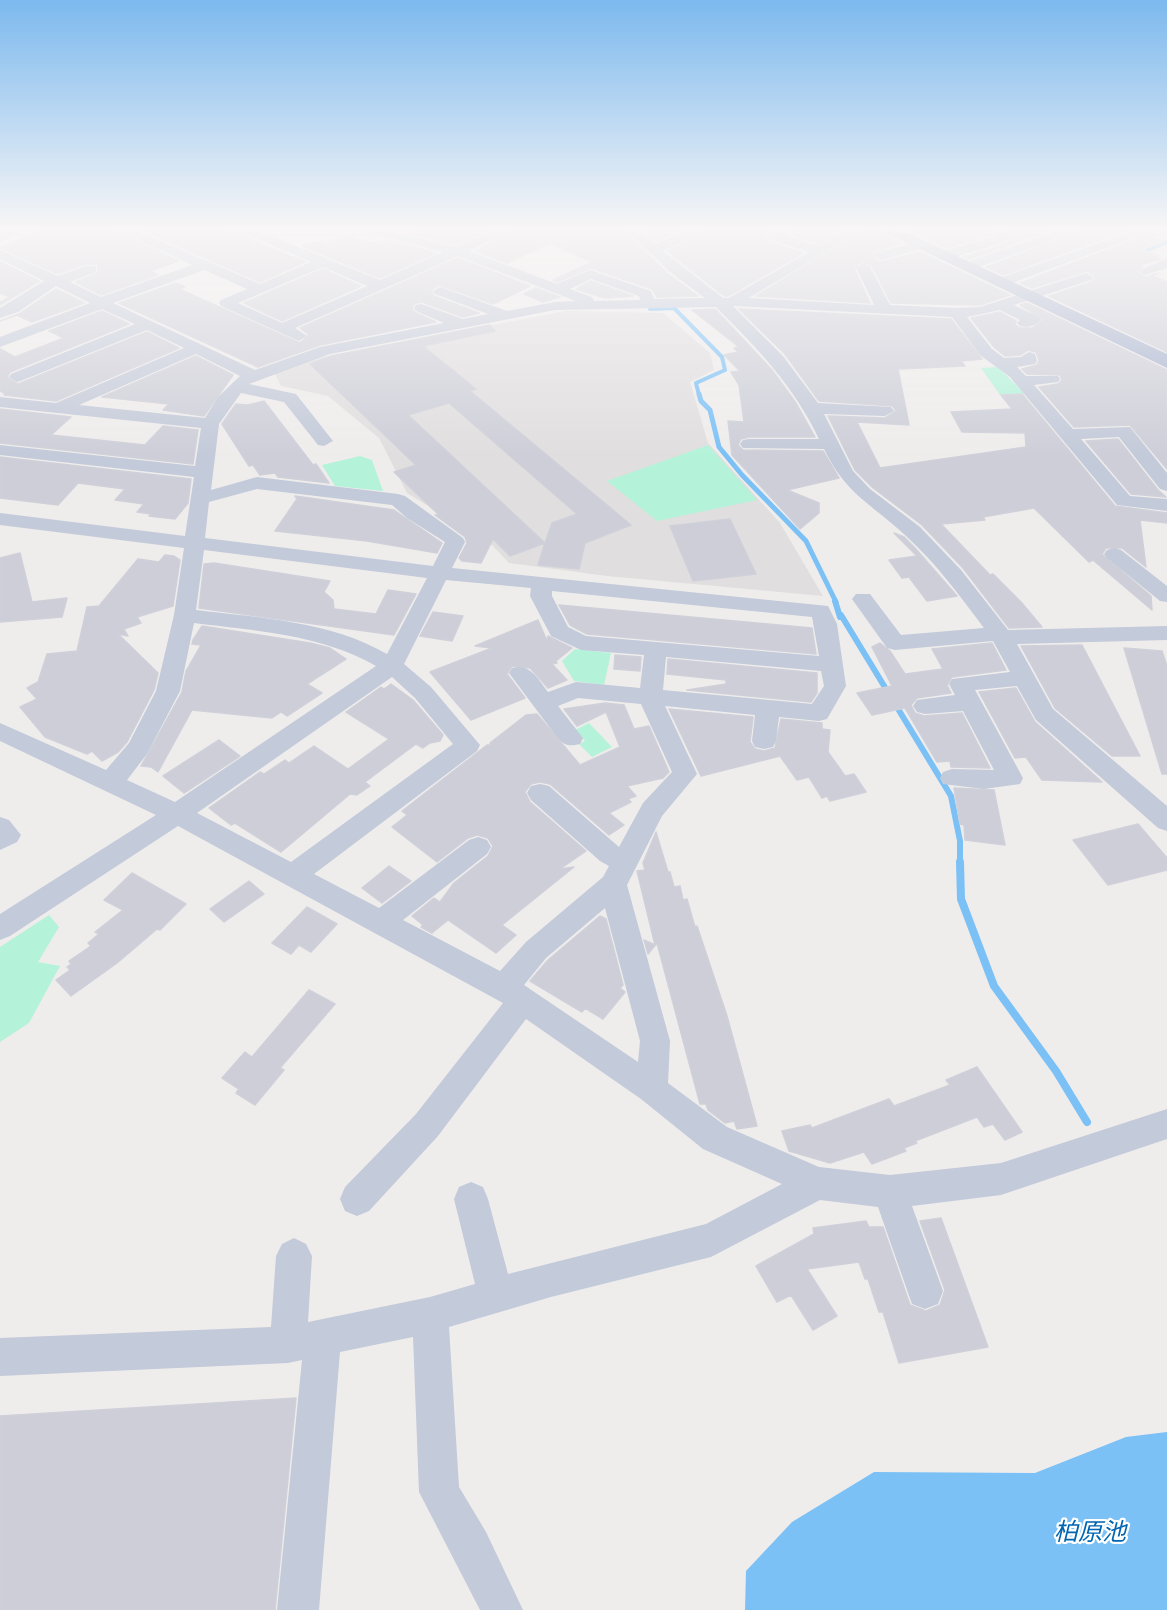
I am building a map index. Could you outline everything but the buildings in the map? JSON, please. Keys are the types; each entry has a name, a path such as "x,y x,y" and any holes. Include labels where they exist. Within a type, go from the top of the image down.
{"main road":[{"path":"1045,305 1167,362"}],"street":[{"path":"0,313 19,305"},
{"path":"0,342 96,305"},
{"path":"106,305 252,375"},
{"path":"231,305 326,350"},
{"path":"283,328 336,305"},
{"path":"478,305 507,316"},
{"path":"600,305 605,307"},
{"path":"110,783 138,748 168,691 185,615 210,424 224,401 237,387 252,375 326,350 555,306 645,305"},
{"path":"728,305 777,359 813,408 845,473 863,493 913,531 954,574 1000,636 1044,714 1167,821"},
{"path":"791,305 956,313 982,311 1001,305"},
{"path":"882,305 885,311"},
{"path":"1001,305 1033,320 1025,323"},
{"path":"421,308 464,325"},
{"path":"956,313 986,352 1022,381 1124,501 1167,505"},
{"path":"18,377 147,325"},
{"path":"59,408 195,349"},
{"path":"1001,363 1029,361 1029,357"},
{"path":"1022,381 1052,379"},
{"path":"237,387 290,398 324,441"},
{"path":"0,402 210,424"},
{"path":"813,408 885,411"},
{"path":"1069,435 1124,431 1167,485"},
{"path":"749,444 831,444"},
{"path":"0,450 202,472"},
{"path":"0,928 177,814 392,666 455,542 453,538 414,514 398,500 257,483 199,499"},
{"path":"0,519 440,573 820,611 826,624 835,686 819,713 576,690 545,702"},
{"path":"1114,554 1167,596"},
{"path":"542,584 541,596 559,631 581,643 831,664"},
{"path":"863,599 895,643 1000,636 1167,633"},
{"path":"185,615 319,634 342,642 392,666 406,677 468,745 294,874"},
{"path":"357,1199 427,1125 514,993 536,950 619,873 652,810 685,774 654,710 651,696 656,649"},
{"path":"520,673 545,702 550,715 571,738"},
{"path":"952,778 984,780 1011,778 960,684 1024,678"},
{"path":"925,706 970,702"},
{"path":"764,741 768,709"},
{"path":"0,731 177,814 294,874 514,993 652,1089 715,1138 818,1183 890,1192 1001,1179 1167,1124"},
{"path":"540,794 609,854 619,873 656,1041 652,1089"},
{"path":"0,827 8,835 0,840"},
{"path":"382,921 478,847"},
{"path":"0,1357 305,1341 430,1315 551,1279 711,1240 818,1183"},
{"path":"890,1192 926,1291"},
{"path":"471,1199 496,1296"},
{"path":"294,1256 305,1341 298,1610"},
{"path":"430,1315 440,1492 471,1547 502,1610"}],"shaded area":[{"path":"566,311 663,313 710,353 714,370 690,382 708,443 780,523 823,596 607,576 509,563 492,545 407,493 379,438 328,396 281,386 274,372 324,357"}],"green space":[{"path":"998,367 1025,394 1000,395 981,368"},
{"path":"708,445 757,500 657,521 607,481"},
{"path":"360,456 372,460 383,491 335,486 322,465"},
{"path":"575,649 611,653 604,685 574,681 562,661"},
{"path":"589,723 612,747 592,757 579,744 585,741 575,730"},
{"path":"49,915 59,927 38,962 60,966 29,1023 0,1042 0,947"}],"water":[{"name":"柏原池","path":"1167,1432 1167,1610 745,1610 746,1571 792,1522 874,1472 1035,1473 1126,1437"}],"waterway":[{"path":"650,309 674,308 722,357 725,370 696,383 699,395"},
{"path":"699,394 701,401 710,410 719,447 742,475 806,541 836,602"},
{"path":"835,601 840,617"},
{"path":"841,615 951,796 960,841 960,862"},
{"path":"960,862 961,899 994,986 1056,1071 1087,1122"}]}
